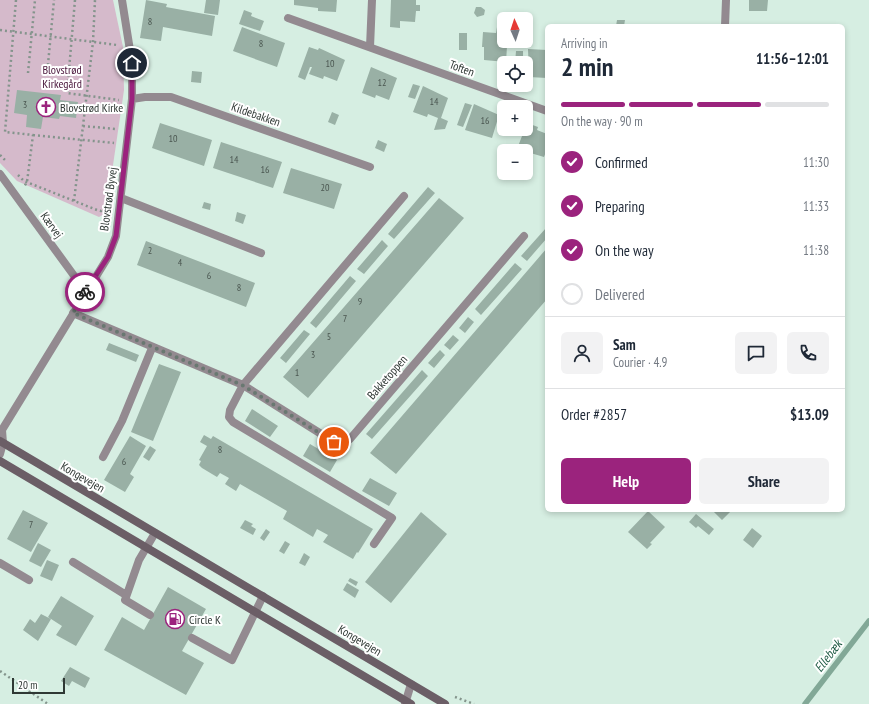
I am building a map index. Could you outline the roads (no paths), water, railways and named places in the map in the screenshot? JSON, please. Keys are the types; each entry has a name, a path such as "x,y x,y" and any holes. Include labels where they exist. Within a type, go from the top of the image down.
{"main road":[{"name":"Kongevejen","path":"2,442 445,704"},
{"path":"0,461 408,703"}],"street":[{"name":"Blovstrød Byvej","path":"0,454 2,430 108,257 116,236 132,99 132,63 122,0"},
{"path":"370,47 372,0"},
{"path":"725,24 726,0"},
{"name":"Toften","path":"288,18 545,109"},
{"name":"Kildebakken","path":"132,99 145,97 171,97 370,167"},
{"name":"Kærvej","path":"0,174 75,277 87,289"},
{"path":"374,544 392,518 233,422 229,417 230,410 242,385 404,196"},
{"path":"121,198 261,253"},
{"name":"Bakketoppen","path":"73,313 152,348 242,385 334,442 343,443 350,439 524,236"},
{"path":"103,457 122,421 152,348"},
{"path":"150,615 125,600 139,560 155,533"},
{"path":"73,562 126,595"},
{"path":"0,563 29,580"},
{"path":"192,638 232,660 263,596"},
{"path":"408,703 411,684"}],"waterway":[{"name":"Ellebæk","path":"805,704 869,621"}],"place":[{"name":"Blovstrød Kirke","path":"46,107"},
{"name":"Circle K","path":"175,619"}],"park label":[{"name":"Blovstrød Kirkegård","path":"62,76"}]}
